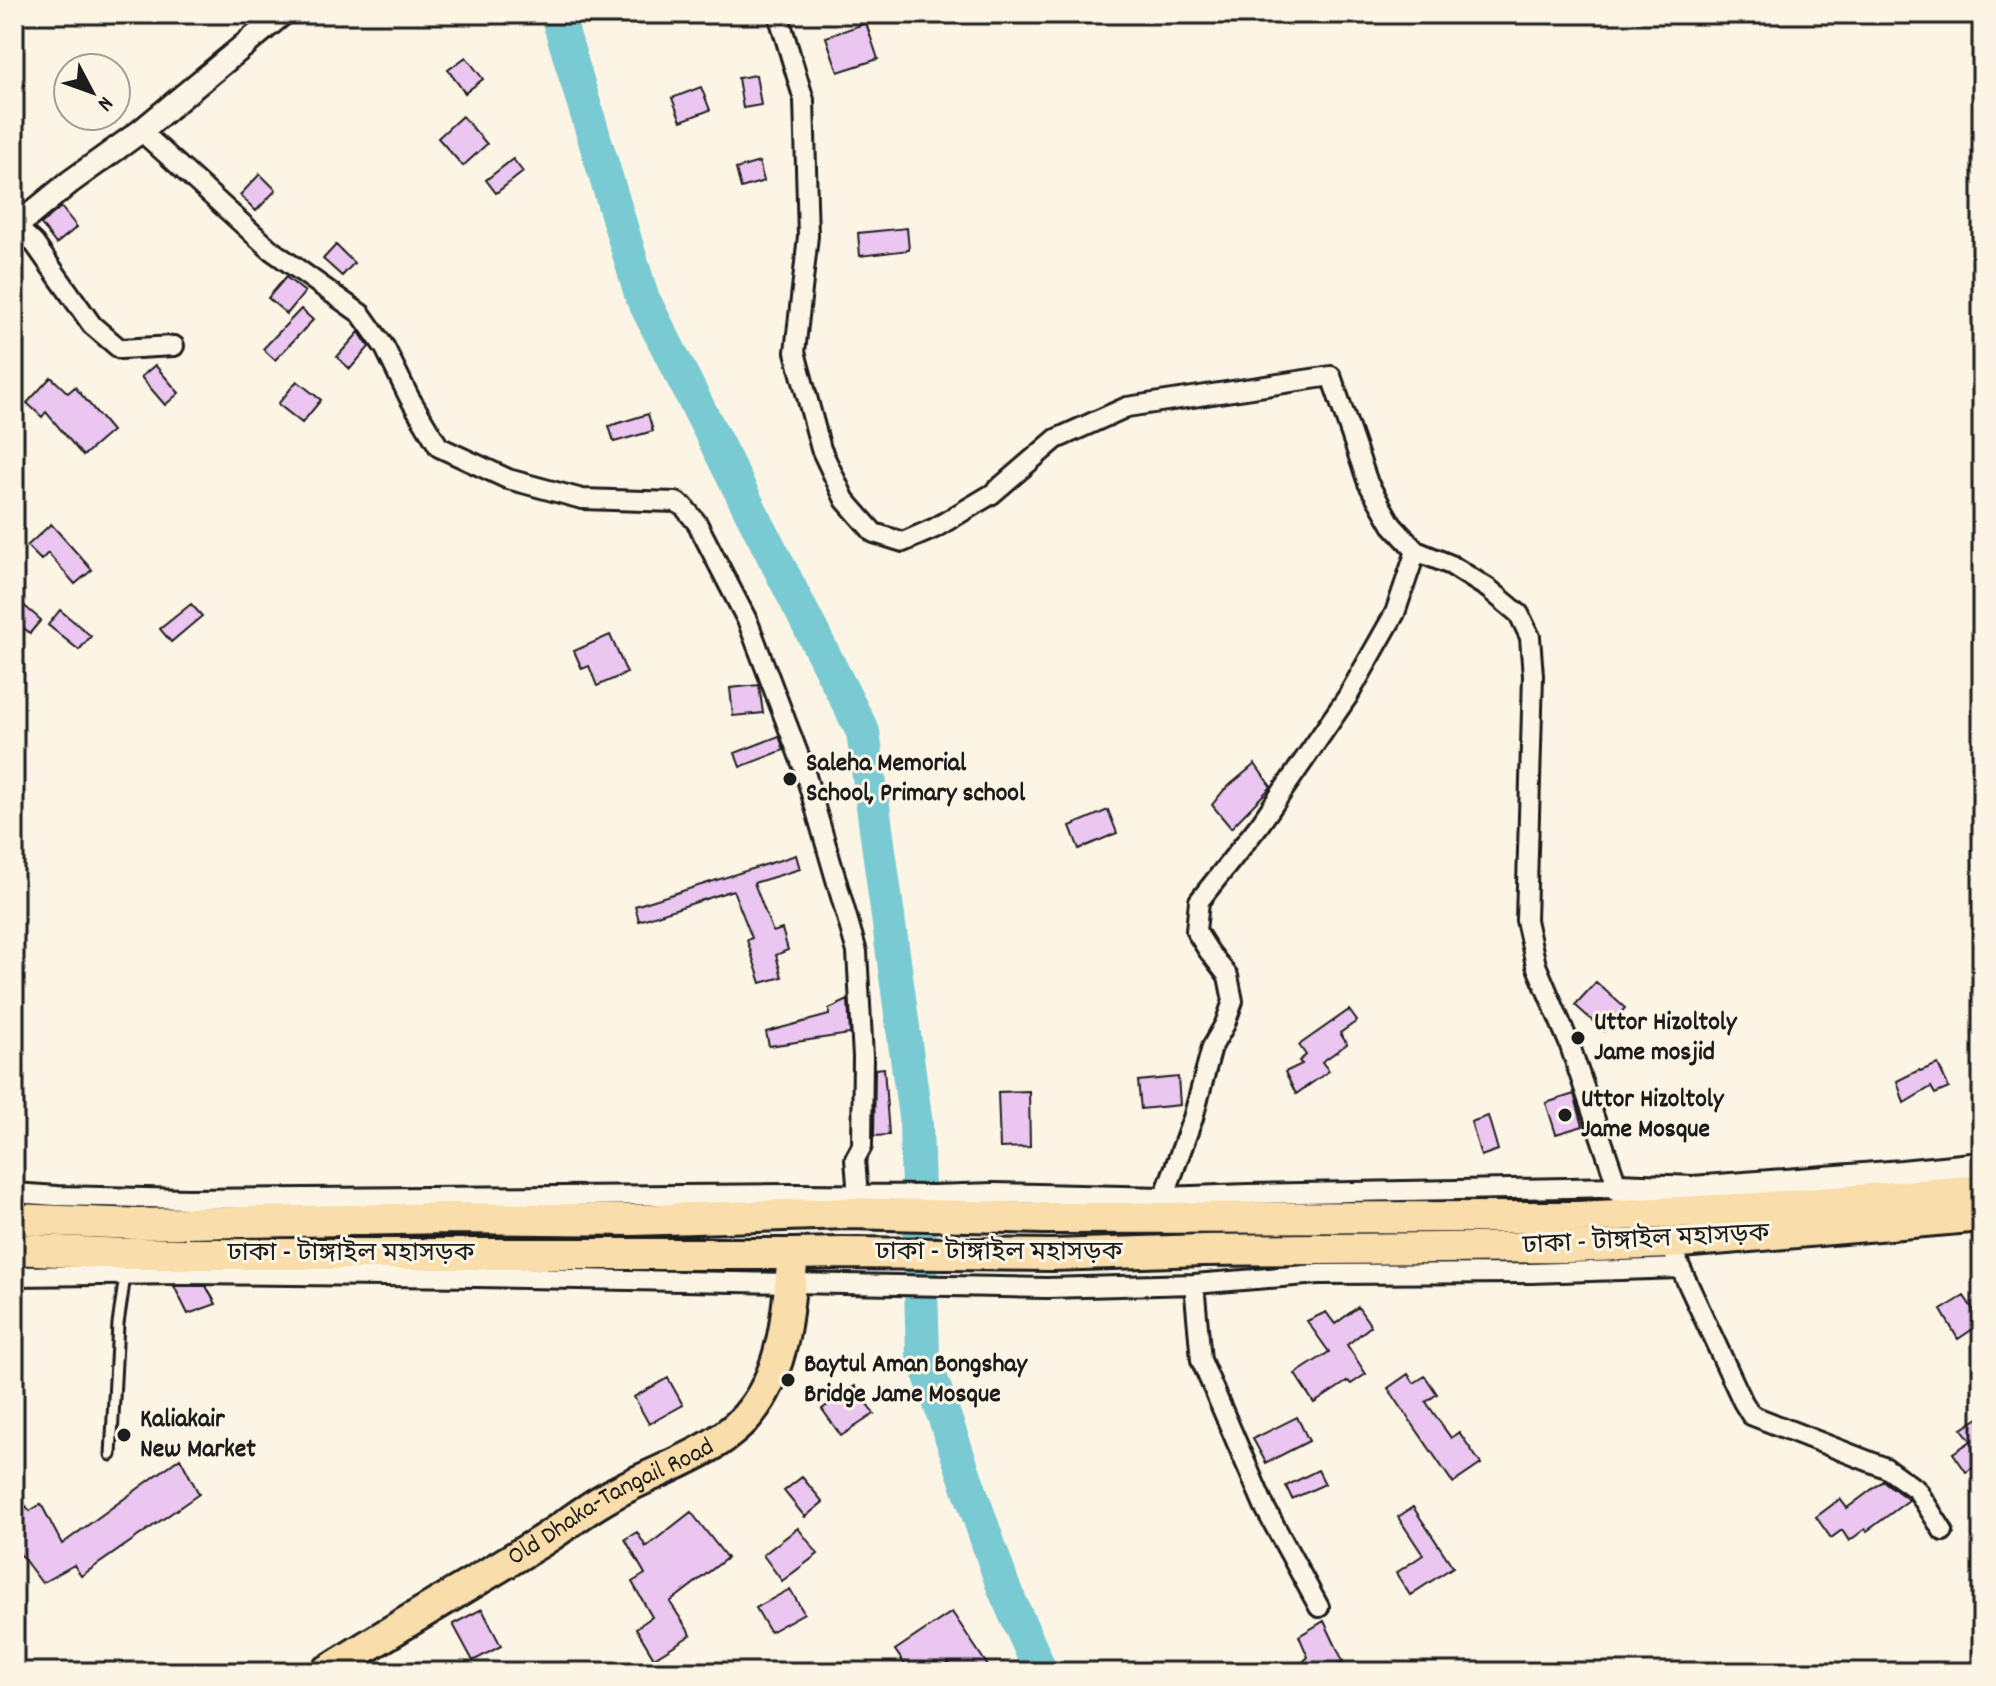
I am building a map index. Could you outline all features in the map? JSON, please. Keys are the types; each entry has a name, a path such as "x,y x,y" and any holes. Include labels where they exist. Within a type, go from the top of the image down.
{"highway":[{"name":"ঢাকা - টাঙ্গাইল মহাসড়ক","path":"14,1219 137,1224 448,1218 633,1220 853,1204 1043,1218 1514,1217 1622,1201 1757,1208 1982,1190"},
{"name":"ঢাকা - টাঙ্গাইল মহাসড়ক","path":"14,1249 482,1266 791,1269 842,1253 1052,1255 1203,1250 1571,1247 1674,1255 1982,1216"},
{"name":"Old Dhaka-Tangail Road","path":"326,1672 539,1543 605,1498 721,1440 738,1426 761,1397 780,1356 791,1269"}],"main road":[{"path":"1622,1201 1693,1190 1982,1166"}],"street":[{"path":"174,346 120,349 92,325 34,243 15,227 70,182 141,131 282,14"},
{"path":"14,1193 188,1199 794,1194 853,1204 994,1193 1622,1201 1569,1043 1536,965 1526,920 1533,676 1530,637 1519,614 1489,589 1451,565 1416,551 1392,525 1368,483 1331,376 1127,407 1056,439 992,494 935,528 903,542 874,533 845,500 821,449 795,352 808,236 804,100 778,14"},
{"path":"141,131 271,250 361,314 385,348 439,447 508,479 582,499 676,502 697,523 748,622 798,754 857,952 863,1057 862,1146 855,1159 853,1204"},
{"path":"1164,1197 1193,1118 1212,1047 1233,1001 1228,976 1196,931 1199,901 1260,824 1348,696 1395,613 1416,551"},
{"path":"791,1269 886,1286 1047,1288 1194,1284 1319,1274 1531,1273 1674,1255 1751,1415 1886,1468 1917,1490 1943,1531"},
{"path":"14,1276 482,1266"},
{"path":"1194,1284 1201,1360 1265,1508 1319,1607"}],"lane":[{"path":"111,1455 117,1337 125,1276"}],"building":[{"path":"866,23 878,59 838,72 826,37"},
{"path":"466,57 483,79 465,93 448,70"},
{"path":"756,75 761,105 743,108 738,78"},
{"path":"701,87 710,110 681,121 672,98"},
{"path":"462,116 487,144 463,166 438,138"},
{"path":"513,159 523,172 496,193 486,180"},
{"path":"759,162 764,181 741,188 736,169"},
{"path":"260,174 276,190 256,211 240,195"},
{"path":"61,207 77,227 56,244 41,224"},
{"path":"907,228 909,250 860,256 858,233"},
{"path":"336,245 354,263 342,276 323,259"},
{"path":"286,277 305,292 287,314 268,298"},
{"path":"301,309 313,320 275,360 263,349"},
{"path":"359,332 369,347 350,369 337,357"},
{"path":"155,365 179,393 165,405 141,377"},
{"path":"51,377 68,393 75,387 112,431 83,456 46,412 42,417 27,403"},
{"path":"297,381 321,400 302,423 278,404"},
{"path":"648,414 653,431 614,442 609,426"},
{"path":"51,524 92,570 75,584 48,553 41,560 27,546"},
{"path":"14,597 41,620 30,633 14,620"},
{"path":"191,604 202,616 171,642 160,629"},
{"path":"60,610 91,636 79,650 48,625"},
{"path":"610,635 627,673 597,686 589,666 582,669 574,651"},
{"path":"759,685 763,713 733,716 730,688"},
{"path":"779,736 784,750 740,767 735,753"},
{"path":"1255,764 1271,787 1231,828 1212,805 1224,790"},
{"path":"1108,810 1117,833 1079,849 1070,826"},
{"path":"796,855 800,869 754,883 773,932 782,929 788,950 776,955 782,977 761,983 747,940 752,938 733,890 639,921 635,906"},
{"path":"1596,982 1625,1008 1604,1031 1575,1005"},
{"path":"848,1000 850,1034 769,1046 766,1032 829,1015 829,1009"},
{"path":"1349,1010 1357,1021 1340,1033 1347,1044 1322,1062 1329,1071 1296,1094 1285,1072 1302,1064 1299,1061 1306,1055 1299,1045"},
{"path":"1938,1064 1949,1088 1935,1094 1931,1087 1904,1103 1897,1081"},
{"path":"884,1068 889,1135 874,1136 875,1069"},
{"path":"1178,1077 1180,1105 1141,1109 1138,1081"},
{"path":"1029,1091 1030,1147 1000,1148 998,1092"},
{"name":"Uttor Hizoltoly Jame Mosque","path":"1574,1094 1583,1126 1556,1134 1546,1103"},
{"path":"1488,1116 1498,1150 1481,1156 1471,1122"},
{"path":"174,1286 206,1286 216,1304 188,1314"},
{"path":"1964,1296 1982,1323 1958,1339 1941,1310"},
{"path":"1358,1307 1371,1326 1347,1345 1366,1374 1351,1384 1348,1381 1314,1403 1295,1374 1329,1352 1307,1321 1326,1312 1335,1324"},
{"path":"1408,1374 1414,1383 1425,1376 1437,1394 1426,1402 1451,1438 1459,1432 1481,1464 1453,1483 1388,1388"},
{"path":"668,1378 683,1405 649,1424 634,1397"},
{"path":"855,1386 874,1414 841,1436 822,1409"},
{"path":"1982,1416 1982,1462 1966,1472 1953,1453 1971,1441 1962,1429"},
{"path":"1297,1417 1309,1441 1266,1463 1253,1439"},
{"path":"180,1458 199,1494 81,1576 74,1565 42,1583 14,1546 14,1492 30,1511 41,1504 62,1544"},
{"path":"1318,1470 1325,1484 1292,1499 1286,1486"},
{"path":"802,1477 823,1502 805,1517 784,1491"},
{"path":"1883,1481 1909,1500 1849,1541 1842,1530 1831,1538 1816,1517 1840,1499 1847,1508"},
{"path":"1413,1507 1453,1567 1410,1595 1396,1573 1423,1555 1398,1517"},
{"path":"691,1512 727,1558 670,1602 691,1635 654,1658 636,1628 652,1617 632,1582 645,1574 625,1539 637,1532 646,1547"},
{"path":"798,1528 818,1554 782,1581 763,1555"},
{"path":"790,1589 804,1613 770,1632 756,1608"},
{"path":"482,1609 501,1646 473,1661 453,1624"},
{"path":"952,1612 992,1672 955,1672 949,1663 935,1672 910,1672 895,1650"},
{"path":"1324,1621 1343,1661 1322,1672 1293,1672 1308,1657 1299,1636"}],"waterway":[{"path":"557,14 642,297 863,732 916,1124 923,1355 1003,1586 1041,1672"}],"place":[{"name":"Saleha Memorial School, Primary school","path":"790,779"},
{"name":"Uttor Hizoltoly Jame mosjid","path":"1578,1038"},
{"name":"Uttor Hizoltoly Jame Mosque","path":"1565,1115"},
{"name":"Baytul Aman Bongshay Bridge Jame Mosque","path":"788,1380"},
{"name":"Kaliakair New Market","path":"124,1435"}]}
